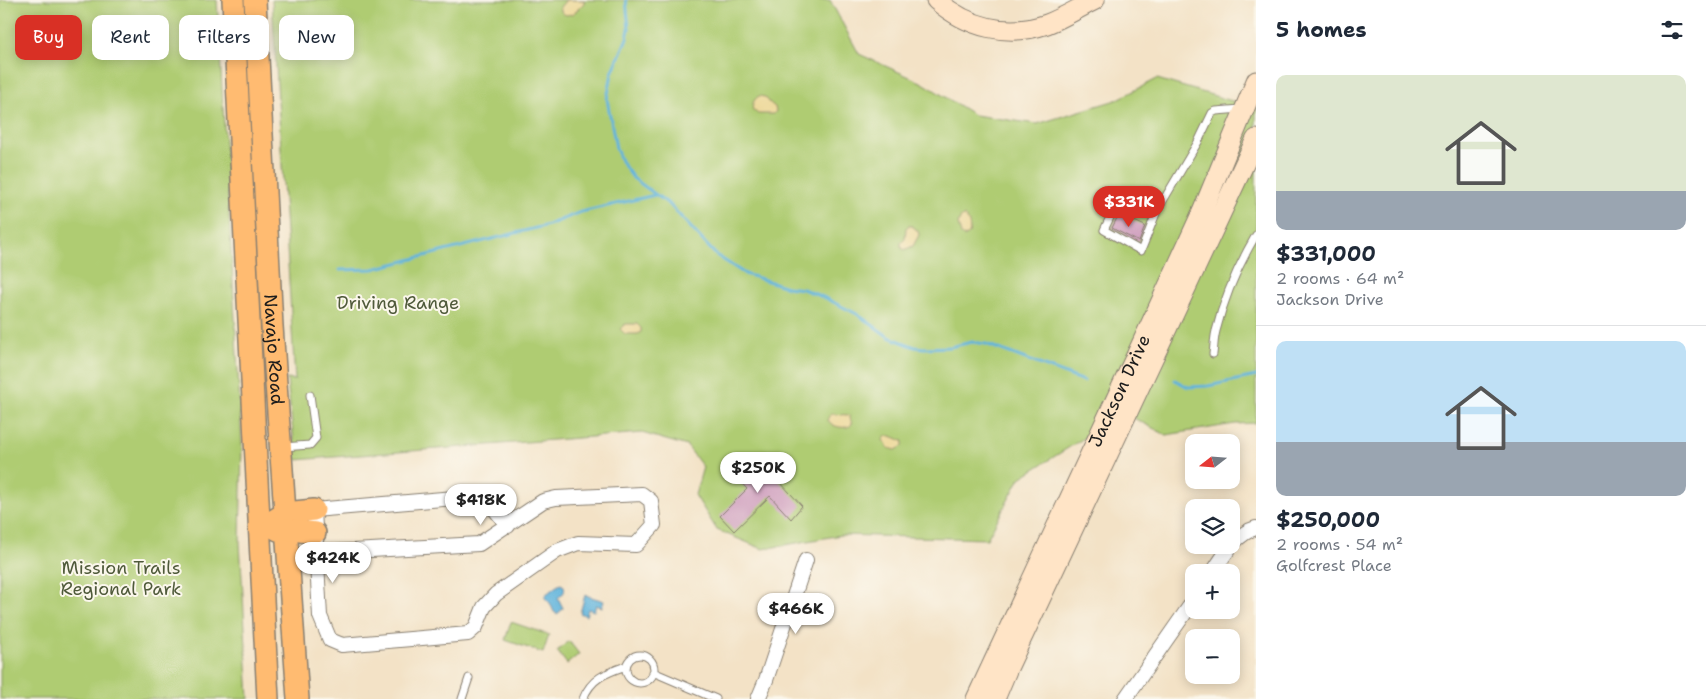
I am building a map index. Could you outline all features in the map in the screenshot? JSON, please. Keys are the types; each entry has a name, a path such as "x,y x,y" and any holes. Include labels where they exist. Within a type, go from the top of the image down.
{"main road":[{"name":"Navajo Road","path":"233,0 268,699"},
{"name":"Navajo Road","path":"255,0 280,448 280,522 298,699"},
{"path":"936,0 946,9 970,23 1010,31 1036,28 1095,0"},
{"name":"Jackson Drive","path":"976,699 1202,212 1256,81"},
{"name":"Jackson Drive","path":"995,699 1256,139"},
{"path":"253,388 265,433 280,522 262,557"},
{"path":"280,522 314,510"},
{"path":"280,522 316,543"}],"street":[{"path":"316,543 479,544 508,526 543,501 556,498 642,494 651,501 654,525 636,545 578,543 556,551 496,594 484,607 476,627 468,634 342,645 330,640 320,616 314,510 478,496 488,501 508,526"},
{"path":"1219,564 1234,542 1249,530 1256,528"},
{"path":"758,699 806,560"},
{"path":"1125,699 1185,613"}],"lane":[{"path":"1157,211 1120,196 1104,230 1141,251 1157,211 1198,142 1212,113 1244,108"},
{"path":"1213,354 1215,337 1234,281 1256,235"},
{"path":"280,448 310,445 316,438 310,395"},
{"path":"583,699 587,689 603,674 626,666 631,658 641,655 650,659 654,672 646,682 635,682 628,676 626,666"},
{"path":"654,672 716,699"},
{"path":"462,699 470,678"}],"green space":[{"name":"Mission Trails Regional Park","path":"0,0 217,0 218,15 179,15 179,60 220,60 242,444 240,543 249,699 0,699"},
{"name":"Driving Range","path":"272,0 830,0 859,54 923,83 974,115 1037,124 1116,100 1157,79 1256,108 1256,423 1235,424 1166,435 1124,413 1020,478 987,539 841,535 763,549 717,530 695,495 703,467 687,446 642,433 296,460 287,379 295,380"},
{"path":"511,622 549,635 543,653 505,640"},
{"path":"569,641 579,654 567,664 557,651"}],"sand":[{"path":"566,0 584,0 584,3 573,14 566,15 562,13 560,7"},
{"path":"759,96 765,97 775,107 776,111 774,114 758,114 753,110 753,102"},
{"path":"964,216 970,229 969,234 964,237 961,235 958,224 961,217"},
{"path":"908,226 912,226 918,231 919,235 913,246 904,250 901,243 905,239"},
{"path":"625,324 637,324 641,328 641,332 638,334 625,334 620,329"},
{"path":"831,414 849,415 852,424 844,427 835,426 828,420"},
{"path":"886,436 903,441 903,446 896,450 888,448 883,440"}],"water":[{"path":"561,584 564,586 564,590 558,598 563,608 557,614 545,598 545,595"},
{"path":"585,595 604,601 602,607 596,605 594,611 588,609 586,616 580,613"}],"building":[{"path":"1119,214 1145,226 1139,242 1112,228"},
{"path":"756,456 802,506 791,519 770,496 734,531 720,516 747,489 731,472 739,464 743,468"}],"waterway":[{"path":"626,0 629,29 612,73 607,99 616,148 621,161 633,178 670,205 716,255 745,274 787,287 803,289 825,298 857,314 889,337 915,347 950,347 972,342 986,344 1084,381"},
{"path":"340,270 373,269 548,225 581,212 655,195"},
{"path":"1175,380 1188,387 1208,386 1256,376"}]}
